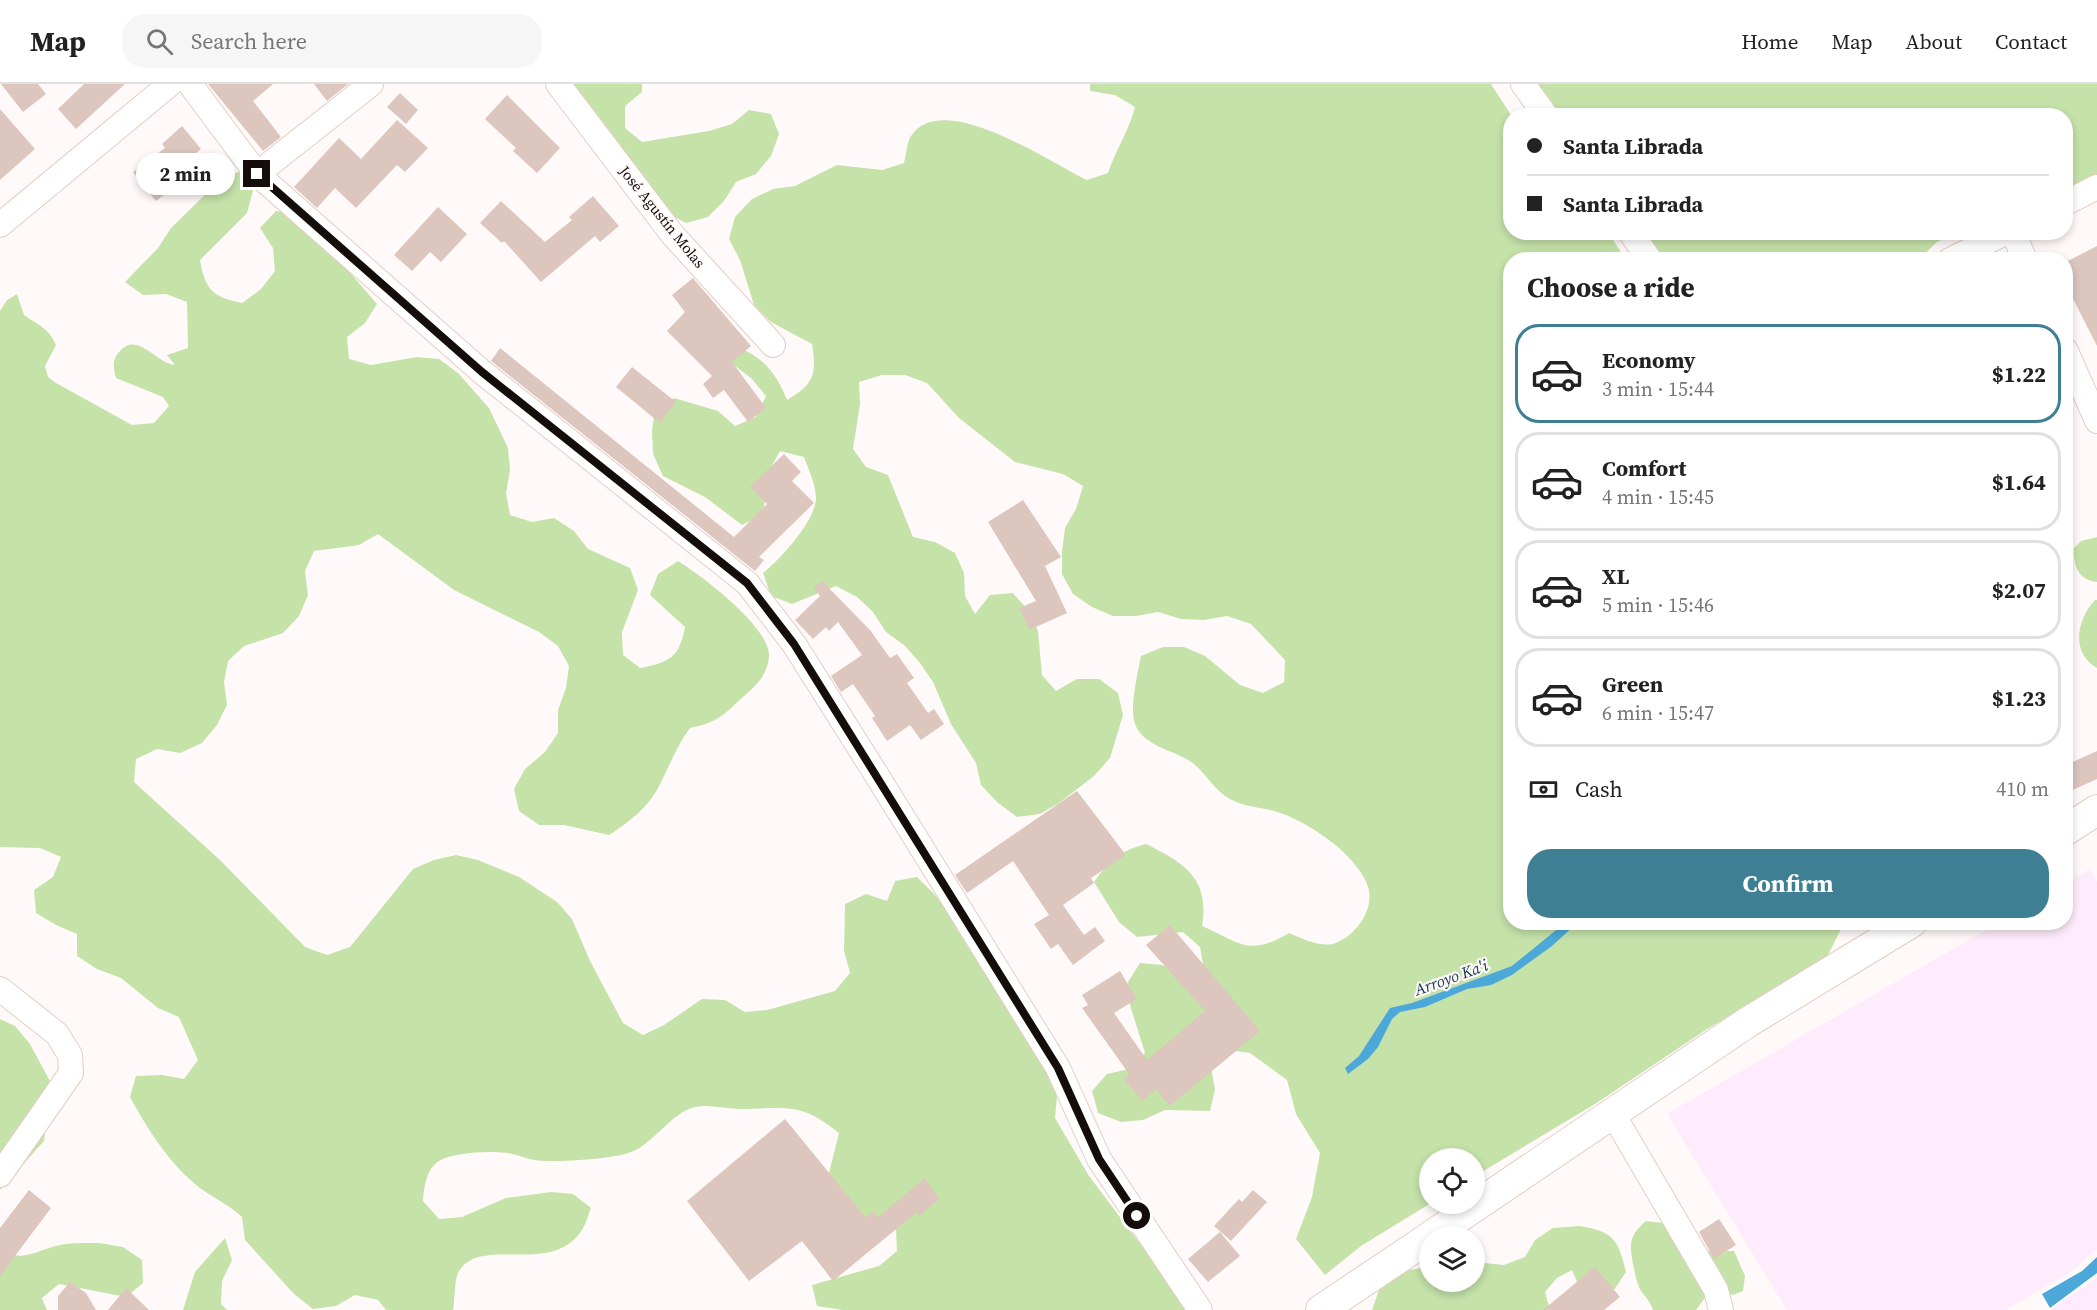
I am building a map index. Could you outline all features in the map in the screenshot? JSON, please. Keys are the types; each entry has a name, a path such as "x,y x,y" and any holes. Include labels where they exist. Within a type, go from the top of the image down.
{"main road":[{"path":"1446,1226 1748,1022 1899,930"},
{"path":"1321,1310 1419,1244"}],"street":[{"path":"0,225 170,84"},
{"path":"190,84 257,174 482,372 747,583 794,644 882,784 1058,1068 1099,1159 1200,1310"},
{"path":"257,174 371,84"},
{"name":"José Agustín Molas","path":"558,84 672,234 773,345"},
{"path":"1523,84 1540,108"},
{"path":"2073,199 2097,187"},
{"path":"1966,252 1991,240"},
{"path":"2073,367 2097,421"},
{"path":"0,989 57,1034 70,1055 70,1073 0,1175"},
{"path":"1613,1114 1716,1290 1721,1310"}],"shaded area":[{"path":"2090,869 2097,882 2097,1249 2072,1271 2006,1310 1787,1310 1667,1114 1986,930 2073,930 2073,879"},
{"path":"2097,1277 2097,1310 2050,1310 2094,1280"}],"green space":[{"path":"549,84 642,84 642,92 625,106 625,128 642,142 709,131 732,124 749,110 771,114 779,134 771,156 756,174 736,182 724,201 708,217 686,223 665,212"},
{"path":"1090,84 1491,84 1506,108 1503,108 1503,240 1613,240 1621,252 1503,252 1503,930 1840,930 1825,961 1707,1029 1595,1104 1485,1170 1485,1148 1419,1148 1419,1210 1361,1246 1325,1275 1296,1239 1312,1197 1320,1153 1296,1114 1287,1080 1250,1053 1228,1050 1211,1067 1215,1089 1210,1111 1165,1110 1143,1120 1121,1122 1098,1113 1092,1091 1107,1074 1129,1069 1145,1053 1130,1005 1128,982 1140,963 1162,965 1182,974 1204,970 1200,947 1183,932 1137,937 1119,922 1094,882 1110,862 1122,853 1146,844 1183,866 1192,874 1202,896 1202,926 1245,945 1264,944 1289,933 1316,943 1333,944 1348,936 1365,916 1369,899 1368,885 1357,867 1338,847 1291,817 1230,799 1220,792 1194,764 1153,744 1139,732 1135,724 1133,700 1141,656 1163,647 1184,647 1205,656 1240,685 1263,693 1284,682 1285,660 1251,624 1227,616 1204,620 1181,619 1158,612 1136,616 1113,616 1092,607 1073,594 1062,574 1065,528 1076,509 1083,486 1063,474 1015,462 959,418 927,383 905,375 882,375 859,382 860,404 853,449 866,467 888,475 913,537 935,542 955,553 964,573 965,596 975,614 990,595 1013,593 1028,610 1038,631 1042,675 1056,691 1077,679 1099,679 1118,693 1123,715 1110,758 1094,776 1059,803 1040,814 1017,817 997,802 981,785 976,763 951,724 933,682 920,663 905,646 886,632 873,612 857,597 836,586 792,604 771,596 763,573 779,559 796,538 815,506 816,497 812,477 804,457 780,451 769,471 763,514 742,525 705,497 663,476 653,454 652,431 655,409 674,398 718,411 735,426 756,417 766,396 751,378 731,363 724,342 746,351 763,363 782,388 787,400 803,389 812,378 814,364 812,344 771,322 754,305 740,260 729,239 735,217 752,199 773,189 795,186 837,165 882,170 904,163 911,136 926,123 947,120 971,124 997,134 1087,180 1108,173 1135,107 1115,95 1090,91"},
{"path":"1522,84 2097,84 2097,192 2073,201 2073,108 1540,108"},
{"path":"243,170 253,191 247,213 200,260 205,279 212,291 224,298 242,303 261,289 275,271 273,248 260,228 276,211 300,215 377,304 365,323 347,337 349,359 371,365 417,357 439,359 458,373 489,408 508,448 510,470 506,493 510,515 532,522 554,518 574,531 588,549 630,568 638,590 622,632 623,655 640,668 666,661 680,646 685,627 650,595 658,574 678,561 717,589 757,629 766,642 769,654 767,667 758,683 725,713 708,723 690,728 655,794 644,808 609,835 564,825 539,825 519,811 514,789 525,769 545,752 558,733 558,710 566,688 569,666 558,646 539,632 454,590 378,534 359,545 314,551 305,571 308,595 299,616 283,633 244,646 228,661 224,682 227,705 217,725 202,743 180,753 157,749 136,759 134,782 220,860 305,947 327,955 350,947 413,869 434,860 456,855 478,860 519,877 557,902 572,919 590,961 623,1023 643,1035 664,1025 702,999 725,1000 745,1012 767,1010 835,991 850,973 844,951 845,904 866,894 887,901 895,881 917,877 948,908 1065,1075 1057,1096 1055,1118 1089,1176 1190,1310 843,1310 817,1306 812,1285 879,1266 897,1251 896,1228 851,1225 828,1177 839,1133 814,1116 793,1109 693,1107 673,1119 636,1150 606,1157 542,1161 505,1153 485,1152 464,1154 439,1161 428,1174 423,1201 439,1219 462,1217 506,1198 551,1192 573,1194 591,1208 582,1230 569,1244 552,1251 482,1256 468,1262 458,1273 453,1310 386,1310 378,1300 355,1295 336,1306 313,1309 294,1294 245,1240 242,1217 200,1188 169,1158 130,1097 136,1076 162,1075 184,1079 198,1060 179,1017 158,1008 121,978 97,969 77,956 77,934 36,913 34,890 53,877 61,857 40,848 0,847 0,311 7,300 17,294 24,315 43,327 50,335 56,345 45,366 48,377 56,383 132,425 154,423 169,406 163,397 116,378 114,360 120,351 133,344 175,365 167,355 188,348 187,302 166,294 143,295 125,282 158,248 171,228 221,179"},
{"path":"1647,240 1941,240 1926,252 1651,252"},
{"path":"2097,537 2097,582 2085,578 2078,571 2074,548 2081,541"},
{"path":"2097,600 2097,668 2088,662 2083,654 2079,636 2084,617"},
{"path":"0,1019 15,1026 30,1044 51,1083 44,1141 0,1190"},
{"path":"1646,1221 1663,1223 1685,1251 1734,1251 1745,1276 1743,1291 1733,1295 1716,1290 1707,1295 1696,1310 1653,1310 1639,1287 1631,1248 1634,1234"},
{"path":"1580,1226 1591,1228 1613,1239 1626,1272 1614,1290 1577,1282 1572,1270 1557,1278 1545,1292 1550,1310 1372,1310 1382,1281 1401,1271 1419,1268 1419,1292 1485,1292 1485,1263 1504,1265 1525,1257 1535,1240 1553,1228"},
{"path":"225,1238 232,1260 222,1281 221,1304 227,1310 183,1310 195,1272"},
{"path":"99,1243 123,1247 142,1260 143,1283 126,1297 59,1284 42,1298 47,1310 0,1310 0,1247 6,1252 19,1256 64,1244"}],"water":[{"path":"1556,930 1569,930 1552,946 1512,975 1491,985 1467,989 1425,1007 1400,1012 1392,1019 1378,1047 1368,1059 1348,1074 1345,1068 1359,1056 1390,1008 1412,1003 1512,966"},
{"path":"2097,1257 2097,1273 2050,1308 2042,1294 2082,1271"}],"building":[{"path":"1,84 38,84 46,94 23,112"},
{"path":"84,84 125,84 76,129 58,109"},
{"path":"208,84 273,84 253,101 281,137 263,151"},
{"path":"314,84 348,84 327,101"},
{"path":"400,93 418,110 406,124 387,107"},
{"path":"507,95 560,148 537,173 513,151 516,148 485,119"},
{"path":"0,109 35,149 0,180"},
{"path":"397,120 428,148 405,172 397,165 356,208 335,188 317,208 294,187 339,138 361,159"},
{"path":"182,126 201,149 172,174 179,183 156,201 133,172 165,148 162,144"},
{"path":"593,196 619,226 600,242 595,236 541,282 504,241 502,243 480,223 501,201 545,242 572,220 569,217"},
{"path":"438,207 467,234 441,262 430,252 412,271 394,255"},
{"path":"2097,246 2097,346 2073,299 2073,258"},
{"path":"693,278 751,346 732,362 766,408 748,422 724,390 713,398 703,384 712,376 667,331 685,312 672,295"},
{"path":"500,348 734,537 767,504 750,487 784,454 801,472 792,481 814,503 759,557 764,560 755,571 491,361"},
{"path":"632,367 676,402 660,423 616,387"},
{"path":"1023,500 1061,557 1045,566 1067,613 1029,630 1019,608 1036,601 988,522"},
{"path":"822,581 870,630 890,658 897,654 914,678 907,683 928,713 934,709 944,724 921,740 910,725 887,741 872,718 875,716 853,684 841,692 831,676 862,655 838,622 829,631 826,627 813,639 795,620 820,596 814,587"},
{"path":"2097,751 2097,779 2073,790 2073,762"},
{"path":"1077,791 1126,855 1091,878 1094,883 1063,905 1084,935 1095,927 1105,941 1073,965 1058,944 1051,949 1034,924 1049,915 1013,861 967,893 955,875"},
{"path":"1170,925 1260,1031 1170,1106 1156,1089 1142,1101 1124,1079 1129,1074 1082,1008 1088,1005 1082,995 1120,971 1137,999 1114,1013 1147,1060 1205,1011 1146,945"},
{"path":"785,1119 866,1218 873,1211 878,1217 925,1178 939,1199 919,1216 917,1212 833,1281 802,1241 749,1281 687,1201"},
{"path":"29,1190 51,1208 0,1276 0,1228"},
{"path":"1253,1190 1267,1202 1231,1241 1214,1226 1239,1199 1242,1202"},
{"path":"1719,1219 1736,1245 1714,1259 1699,1232"},
{"path":"1220,1232 1240,1256 1208,1282 1188,1259"},
{"path":"1595,1267 1620,1297 1604,1310 1543,1310"},
{"path":"70,1282 86,1293 96,1310 58,1310 58,1296"},
{"path":"126,1288 149,1310 108,1310"}],"route":[{"path":"257,174 482,372 747,583 794,644 1058,1068 1099,1159 1137,1216"}],"water label":[{"name":"Arroyo Ka'i","path":"1451,977"}]}
